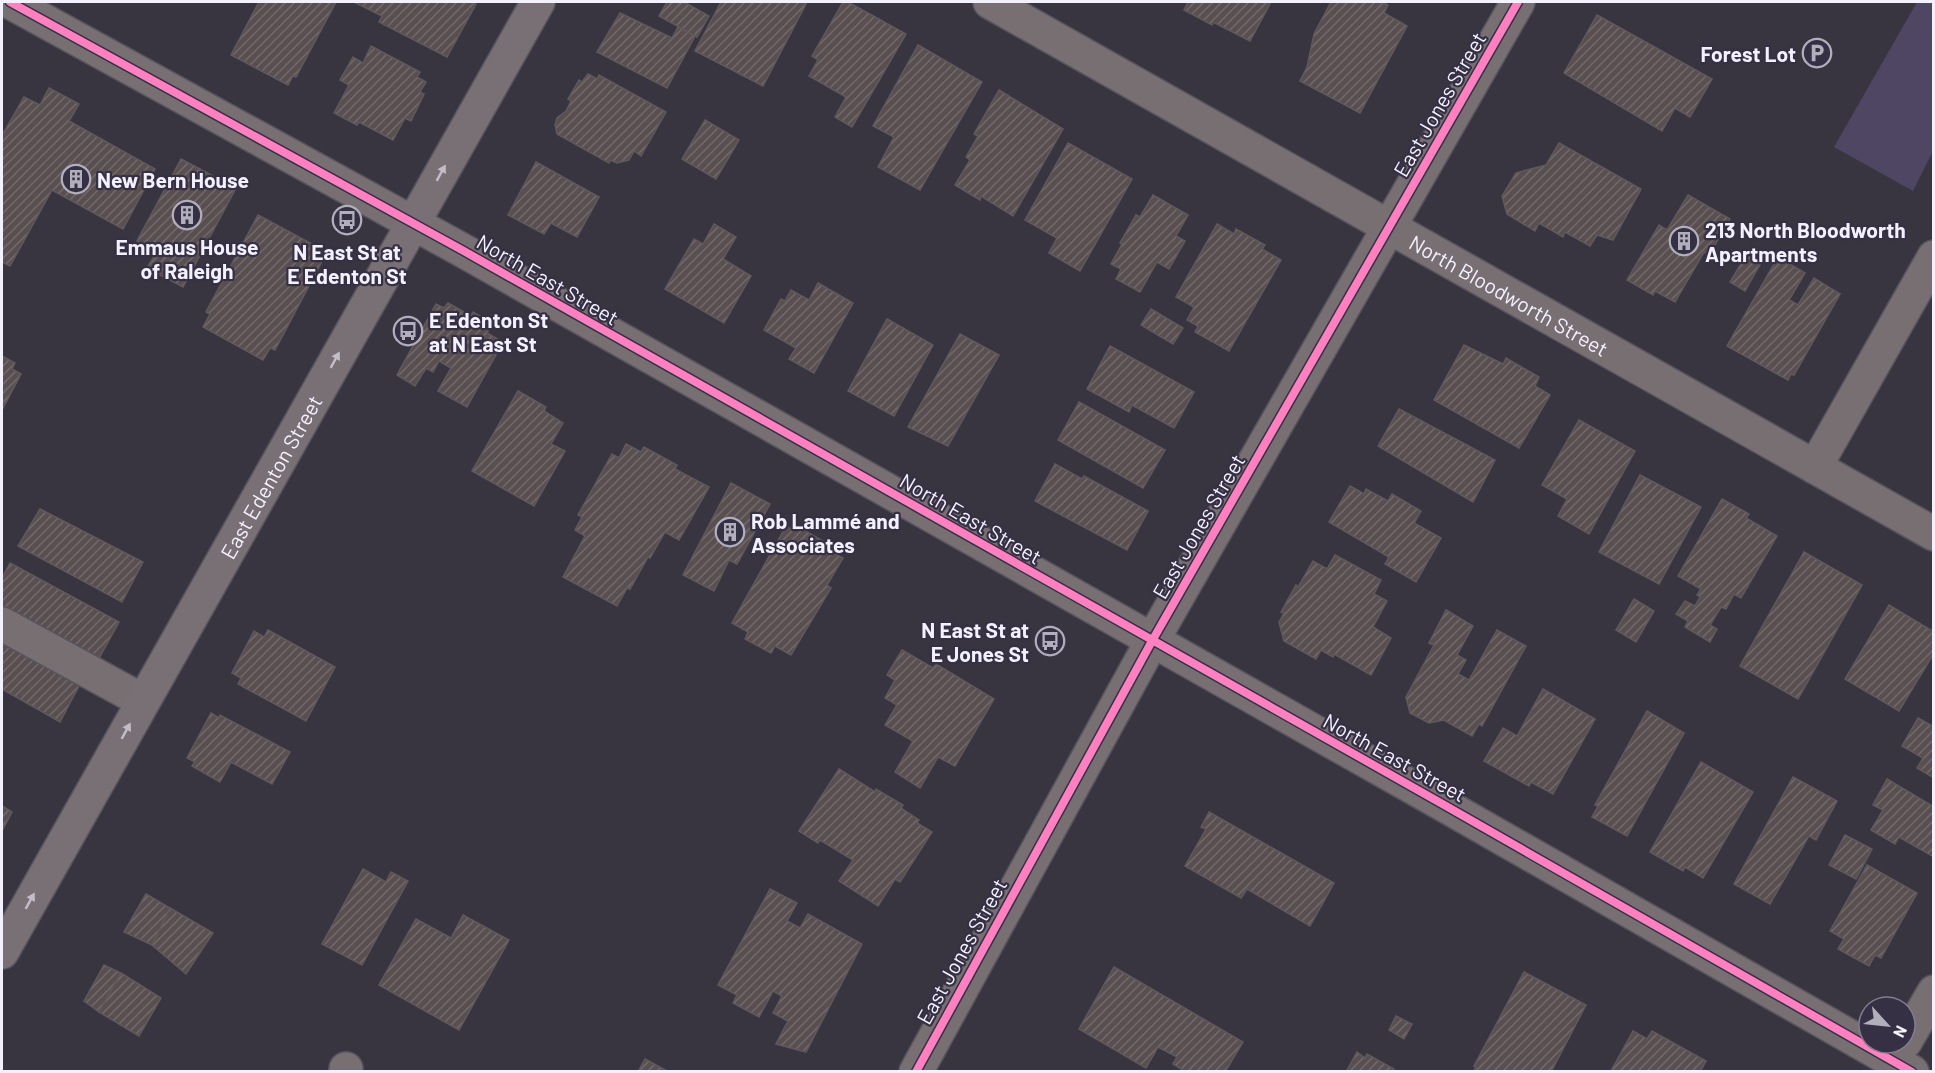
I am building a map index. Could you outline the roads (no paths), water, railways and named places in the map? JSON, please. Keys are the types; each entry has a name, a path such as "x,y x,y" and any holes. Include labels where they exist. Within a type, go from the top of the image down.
{"main road":[{"name":"East Edenton Street","path":"2,952 538,2"}],"street":[{"name":"North East Street","path":"10,2 413,224 1152,641 1901,1058"},
{"name":"North Bloodworth Street","path":"990,2 1934,534"},
{"name":"East Jones Street","path":"916,1071 1152,641 1518,2"},
{"path":"1815,467 1934,257"},
{"path":"2,624 143,702"},
{"path":"1901,1058 1934,992"}],"place":[{"name":"Forest Lot","path":"1817,53"},
{"name":"New Bern House","path":"76,179"},
{"name":"Emmaus House of Raleigh","path":"187,215"},
{"name":"N East St at E Edenton St","path":"347,220"},
{"name":"213 North Bloodworth Apartments","path":"1684,241"},
{"name":"E Edenton St at N East St","path":"408,331"},
{"name":"Rob Lammé and Associates","path":"730,532"},
{"name":"N East St at E Jones St","path":"1050,641"}]}
